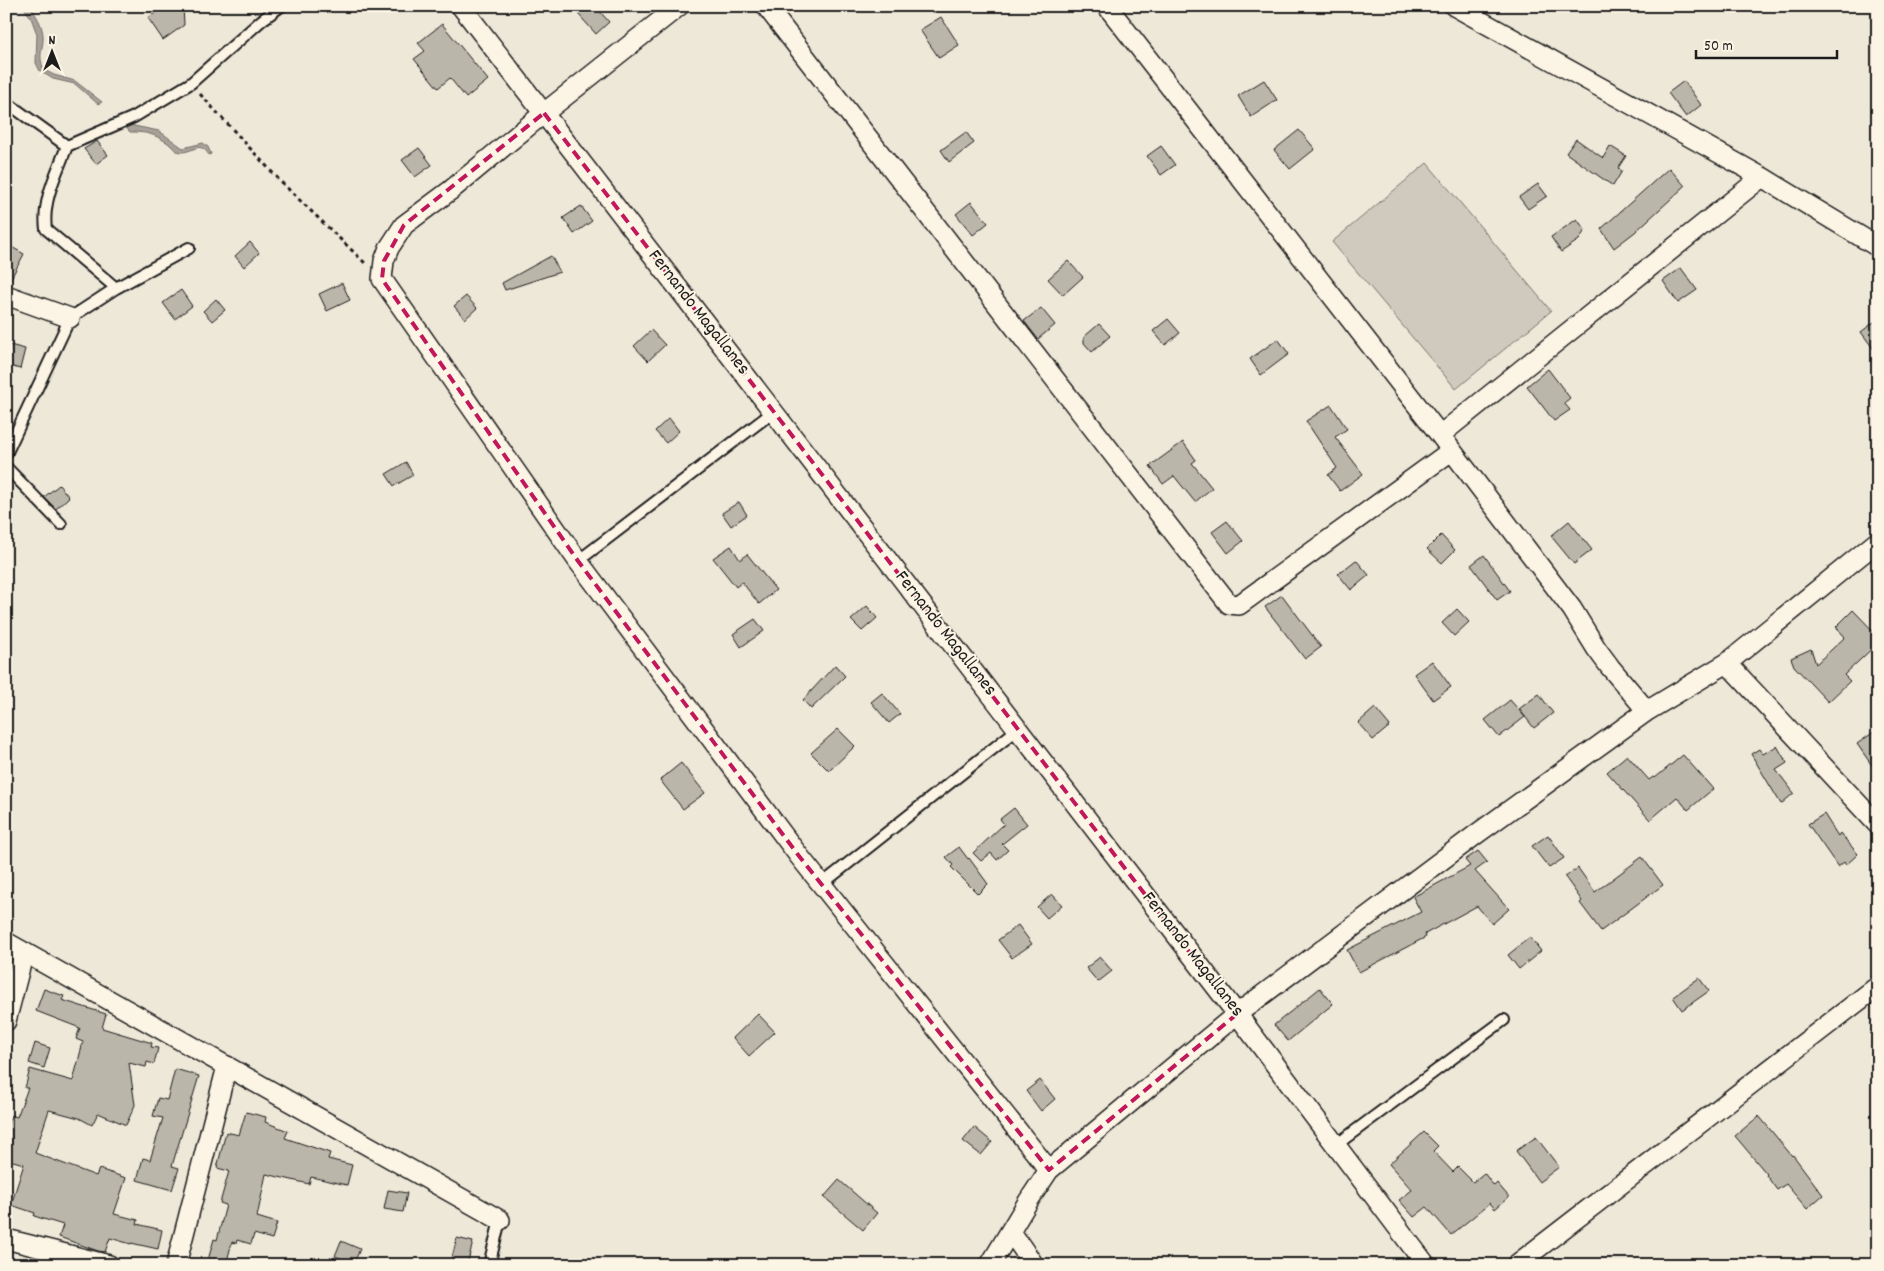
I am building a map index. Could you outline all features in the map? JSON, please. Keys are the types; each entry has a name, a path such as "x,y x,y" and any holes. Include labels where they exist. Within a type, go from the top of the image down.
{"street":[{"name":"Fernando Magallanes","path":"461,6 1237,1014 1426,1265"},
{"path":"678,6 451,190 404,225 389,248 384,261 382,279 578,561 822,884 1049,1170"},
{"path":"766,6 1229,604 1238,605 1452,451"},
{"path":"1107,6 1440,435 1572,608 1610,667 1647,711"},
{"path":"1454,6 1762,177 1878,247"},
{"path":"1440,435 1762,177"},
{"path":"6,295 70,318"},
{"path":"990,1265 1049,1170 1237,1014 1478,833 1647,711 1727,663 1878,541"},
{"path":"1727,663 1878,825"},
{"path":"6,942 500,1220"},
{"path":"6,1021 24,952"},
{"path":"1516,1265 1878,986"},
{"path":"176,1265 227,1066"},
{"path":"1011,1232 1034,1265"},
{"path":"6,1239 109,1265"}],"lane":[{"path":"116,288 46,229 44,215 46,202 67,146 81,138 134,117 191,83 262,20 281,6"},
{"path":"6,102 67,146"},
{"path":"6,454 70,318 116,288 190,248"},
{"path":"578,561 774,412"},
{"path":"6,467 61,524"},
{"path":"822,884 1018,729"},
{"path":"1336,1145 1504,1020"},
{"path":"488,1265 500,1220"}],"path":[{"path":"191,83 283,184 382,279"}],"highlighted area":[{"path":"544,113 1237,1014 1049,1170 799,856 578,561 382,279 384,261 404,225"}],"shaded area":[{"path":"23,6 29,6 41,27 43,40 41,59 44,70 75,81 102,102 98,104 75,84 53,79 40,71 36,63 37,34 31,18"},
{"path":"118,118 129,125 159,131 183,148 203,143 208,147 211,154 209,155 201,148 182,152 177,151 168,143 154,136 146,133 130,132 122,123 115,120"},
{"path":"1427,163 1551,311 1456,389 1332,242"}],"building":[{"path":"165,6 183,6 184,25 163,40 148,18"},
{"path":"571,6 595,6 609,22 596,34"},
{"path":"941,17 959,45 939,58 920,30"},
{"path":"442,24 488,80 466,98 450,78 438,88 414,59 425,51 418,43"},
{"path":"1264,80 1277,100 1251,117 1238,96"},
{"path":"1684,81 1701,105 1686,117 1668,93"},
{"path":"1299,130 1315,149 1290,169 1274,150"},
{"path":"966,132 974,143 949,162 941,150"},
{"path":"1576,139 1603,158 1610,146 1626,156 1618,168 1622,171 1613,186 1566,153"},
{"path":"97,141 108,155 96,164 84,149"},
{"path":"1161,146 1175,165 1161,175 1147,156"},
{"path":"419,148 432,165 415,177 402,160"},
{"path":"1669,168 1685,186 1635,232 1614,248 1601,229"},
{"path":"1538,184 1547,196 1528,209 1519,197"},
{"path":"971,202 988,223 973,235 956,214"},
{"path":"581,206 592,221 574,234 563,218"},
{"path":"1577,219 1585,230 1579,240 1561,252 1551,237"},
{"path":"250,242 259,253 244,267 235,256"},
{"path":"6,244 24,254 8,284 6,284"},
{"path":"551,256 560,272 505,290 502,283"},
{"path":"1068,261 1083,277 1063,295 1048,279"},
{"path":"1681,268 1697,290 1678,303 1663,281"},
{"path":"342,283 350,300 327,311 319,294"},
{"path":"181,290 192,306 175,319 163,303"},
{"path":"466,296 477,308 465,319 454,306"},
{"path":"216,299 225,310 212,321 203,311"},
{"path":"1041,308 1055,325 1038,339 1024,321"},
{"path":"1168,319 1180,333 1165,345 1153,331"},
{"path":"1878,319 1878,355 1861,332"},
{"path":"1099,324 1110,336 1092,352 1084,343 1084,337"},
{"path":"651,330 665,345 648,361 634,346"},
{"path":"1278,339 1289,354 1261,375 1250,359"},
{"path":"10,345 25,349 20,369 6,365"},
{"path":"1548,369 1570,398 1564,403 1570,410 1554,421 1527,386"},
{"path":"1331,405 1347,429 1335,437 1363,474 1340,491 1328,475 1337,468 1306,421"},
{"path":"669,418 679,431 666,443 655,431"},
{"path":"1183,442 1196,460 1192,463 1212,488 1195,502 1174,476 1163,484 1150,466"},
{"path":"406,462 413,475 394,486 386,474"},
{"path":"59,485 69,497 56,509 44,497"},
{"path":"739,502 747,515 731,526 722,513"},
{"path":"1227,521 1243,541 1228,553 1212,532"},
{"path":"1569,521 1592,550 1574,564 1551,536"},
{"path":"1441,535 1455,550 1442,563 1427,549"},
{"path":"731,546 740,560 747,554 776,590 759,604 742,582 736,587 713,558"},
{"path":"1484,555 1510,591 1497,600 1471,565"},
{"path":"1356,560 1369,575 1351,590 1338,574"},
{"path":"1282,595 1321,647 1305,659 1265,607"},
{"path":"867,606 877,618 862,631 851,620"},
{"path":"1457,609 1469,622 1454,636 1442,623"},
{"path":"1853,610 1878,636 1878,643 1844,675 1850,681 1828,702 1794,666 1791,658 1811,649 1816,664 1845,637 1836,627"},
{"path":"755,619 764,631 741,647 733,634"},
{"path":"1432,661 1451,687 1433,700 1414,674"},
{"path":"835,665 845,676 811,709 803,700"},
{"path":"882,693 900,714 889,723 871,702"},
{"path":"1539,694 1553,713 1534,728 1519,709"},
{"path":"1510,700 1525,717 1499,737 1485,720"},
{"path":"1375,708 1390,726 1373,740 1358,723"},
{"path":"838,729 855,746 829,771 811,753"},
{"path":"1878,729 1878,774 1857,744"},
{"path":"1777,746 1787,763 1776,770 1794,793 1781,804 1751,754 1759,749 1763,754"},
{"path":"1627,755 1649,780 1653,777 1655,778 1683,755 1713,789 1688,810 1677,797 1650,820 1607,772"},
{"path":"681,763 705,793 683,809 660,780"},
{"path":"1014,808 1027,824 1002,844 1008,850 997,860 991,853 981,861 973,853 1004,824 1000,819"},
{"path":"1824,814 1838,836 1840,833 1858,854 1846,865 1844,862 1838,867 1808,824"},
{"path":"1548,835 1564,858 1549,868 1532,846"},
{"path":"959,847 988,884 978,894 951,867 953,865 946,857"},
{"path":"1478,851 1487,862 1475,871 1509,909 1492,924 1477,906 1425,934 1426,937 1359,972 1347,950 1421,912 1413,897 1470,866 1465,860"},
{"path":"1642,857 1663,885 1601,931 1580,903 1582,901 1565,877 1578,868 1595,892"},
{"path":"1052,894 1062,905 1047,918 1037,907"},
{"path":"1018,925 1032,944 1012,958 998,940"},
{"path":"1530,937 1541,951 1519,969 1508,955"},
{"path":"1100,957 1112,971 1098,982 1086,968"},
{"path":"1699,978 1709,991 1682,1010 1673,997"},
{"path":"1320,988 1333,1004 1288,1041 1274,1025"},
{"path":"44,989 64,996 62,1000 106,1014 102,1028 152,1043 151,1047 158,1048 154,1064 147,1062 146,1067 129,1063 135,1105 126,1125 98,1113 92,1125 79,1118 49,1110 35,1153 96,1176 99,1169 126,1178 114,1214 138,1220 137,1224 162,1230 158,1249 110,1238 105,1252 98,1251 59,1237 63,1225 34,1216 35,1213 11,1205 24,1164 6,1159 6,1130 11,1115 17,1117 28,1088 25,1088 30,1069 73,1081 83,1042 76,1039 80,1028 36,1011"},
{"path":"758,1014 775,1032 749,1056 733,1038"},
{"path":"35,1043 50,1048 44,1068 29,1063"},
{"path":"175,1069 199,1076 172,1166 179,1168 172,1190 137,1180 143,1158 150,1160 163,1118 153,1116 158,1098 167,1100"},
{"path":"1040,1080 1055,1099 1041,1111 1026,1091"},
{"path":"246,1112 266,1117 265,1122 288,1131 285,1138 330,1153 328,1159 352,1165 347,1185 311,1177 309,1184 266,1174 257,1217 277,1223 272,1239 254,1234 251,1244 237,1240 236,1243 232,1242 226,1265 223,1265 208,1260 214,1239 217,1240 226,1205 220,1203 229,1171 217,1168 226,1132 239,1135"},
{"path":"1759,1116 1793,1155 1823,1195 1807,1209 1786,1184 1777,1190 1767,1174 1735,1136"},
{"path":"974,1127 992,1142 981,1155 963,1141"},
{"path":"1424,1132 1438,1146 1433,1151 1453,1172 1458,1167 1473,1182 1484,1173 1494,1186 1497,1183 1509,1197 1495,1209 1490,1203 1451,1235 1427,1207 1414,1217 1399,1200 1412,1190 1389,1164"},
{"path":"1536,1137 1559,1167 1539,1182 1516,1151"},
{"path":"839,1180 877,1213 863,1230 824,1197"},
{"path":"388,1190 407,1193 403,1212 384,1209"},
{"path":"457,1238 473,1242 467,1265 450,1265"},
{"path":"341,1241 360,1249 354,1263 335,1256"}]}
